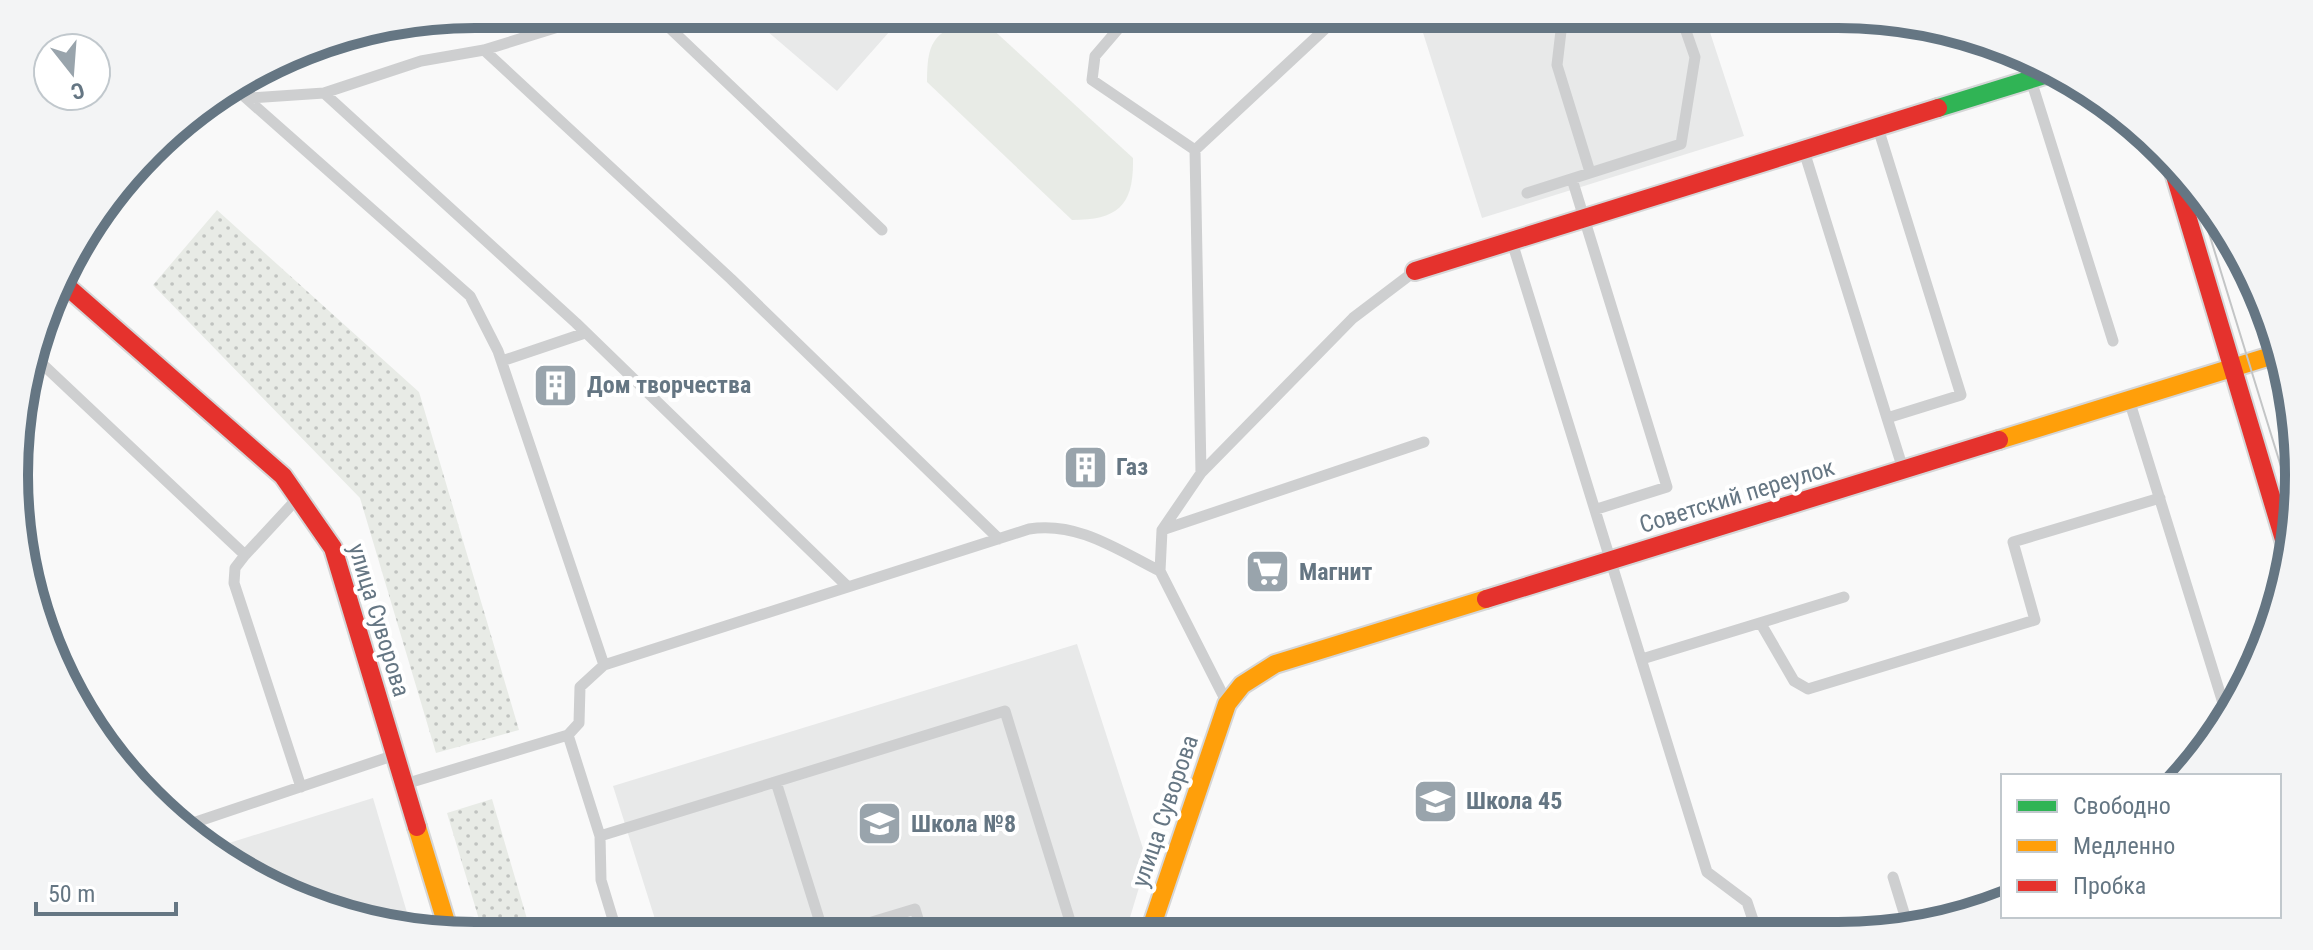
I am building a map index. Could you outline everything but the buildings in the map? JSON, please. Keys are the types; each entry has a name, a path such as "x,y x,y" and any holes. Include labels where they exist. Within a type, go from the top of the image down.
{"street":[{"path":"1415,271 2040,77"},
{"path":"2177,184 2281,531"},
{"name":"улица Суворова","path":"69,288 283,476 300,496 333,548 446,921"},
{"name":"Советский переулок","path":"1227,704 1242,685 1275,664 2269,357"},
{"name":"улица Суворова","path":"1153,922 1227,704"}],"lane":[{"path":"249,98 324,93 421,61 484,50 555,28"},
{"path":"670,28 882,230"},
{"path":"1119,28 1095,56 1092,80 1195,150"},
{"path":"1201,473 1195,150 1326,28"},
{"path":"1561,28 1557,65 1590,172"},
{"path":"1527,193 1681,144 1695,57 1685,28"},
{"path":"484,50 731,279 999,539"},
{"path":"2040,77 2113,341"},
{"path":"242,93 470,296 502,361 604,665"},
{"path":"324,93 585,333 848,587"},
{"path":"1878,127 1961,395 1887,418"},
{"path":"1804,150 1903,470"},
{"path":"1572,179 1667,487 1597,509"},
{"path":"1512,241 1707,872 1747,902 1754,922"},
{"path":"1227,704 1160,571 1162,530 1201,473 1353,318 1415,271"},
{"path":"502,361 585,333"},
{"path":"42,364 245,555"},
{"path":"2130,402 2223,702"},
{"path":"1162,530 1424,442"},
{"path":"300,496 235,568 234,583 301,787"},
{"path":"1761,624 1794,681 1808,689 2035,620 2013,542 2160,498"},
{"path":"404,784 568,735 579,723 580,687 592,672 604,665 999,539 1050,526 1074,529 1160,571"},
{"path":"1642,659 1844,597"},
{"path":"600,836 1005,711 1070,922"},
{"path":"568,735 600,836 601,880 614,922"},
{"path":"194,823 396,755"},
{"path":"776,782 822,922"},
{"path":"1893,877 1905,916"},
{"path":"870,922 915,909 919,922"}],"shaded area":[{"path":"763,28 893,28 837,91"},
{"path":"991,28 1133,158 1130,188 1120,207 1101,217 1072,220 927,82 928,58 934,41 947,30"},
{"path":"1421,28 1709,28 1744,136 1482,218"},
{"path":"217,210 419,392 519,730 436,753 360,498 153,285"},
{"name":"Школа №8","path":"1077,644 1147,861 1129,922 656,922 613,786"},
{"path":"373,798 408,916 359,907 304,888 224,845"},
{"path":"492,799 528,922 480,922 447,813"}],"tram line":[{"path":"2205,220 2285,479"}],"traffic: fast":[{"path":"1938,108 2040,76"}],"traffic: slow":[{"path":"1999,440 2269,356"},
{"path":"1153,922 1227,704 1242,685 1275,664 1486,599"},
{"path":"417,827 446,921"}],"traffic: jam":[{"path":"1415,271 1938,108"},
{"path":"2178,184 2281,531"},
{"path":"69,288 283,476 333,548 417,827"},
{"path":"1486,599 1999,440"}],"place":[{"name":"Дом творчества","path":"556,385"},
{"name":"Газ","path":"1085,467"},
{"name":"Магнит","path":"1268,572"},
{"name":"Школа 45","path":"1435,801"},
{"name":"Школа №8","path":"880,824"}]}
